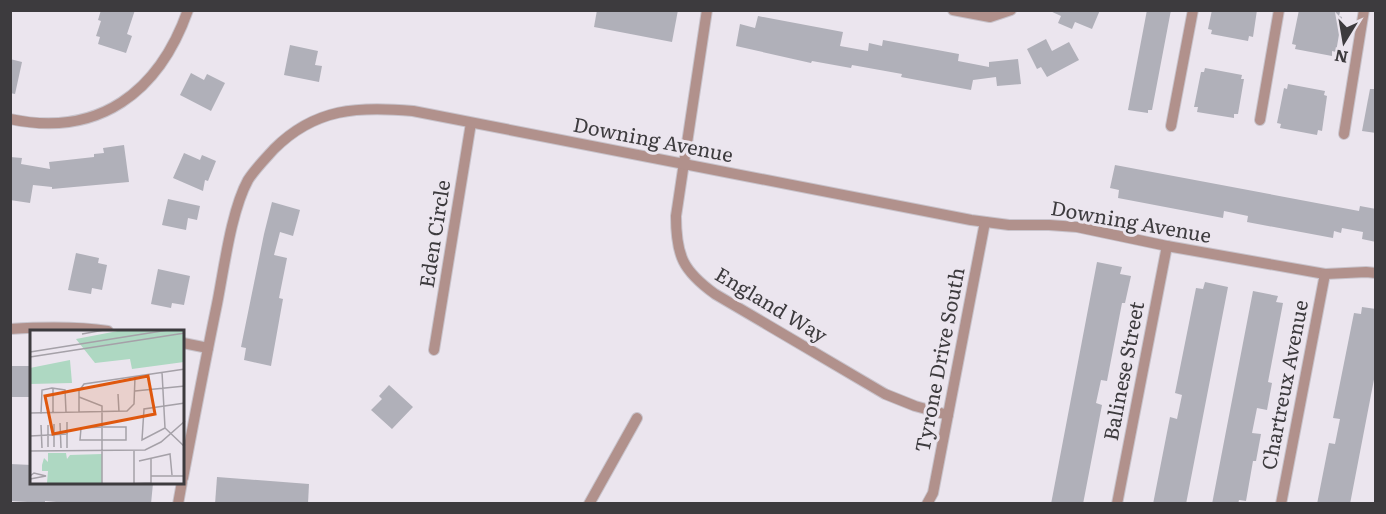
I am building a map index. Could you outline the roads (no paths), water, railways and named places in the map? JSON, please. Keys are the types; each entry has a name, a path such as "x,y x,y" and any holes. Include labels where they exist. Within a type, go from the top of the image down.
{"street":[{"path":"10,119 46,124 81,121 106,111 138,92 157,71 179,36 188,10"},
{"name":"England Way","path":"707,10 676,216 676,240 686,266 696,280 715,294 885,394 915,406 948,415"},
{"path":"953,10 990,17 1011,10"},
{"path":"1171,126 1193,10"},
{"path":"1260,120 1279,10"},
{"path":"1344,134 1364,10"},
{"name":"Downing Avenue","path":"184,473 230,239 240,200 248,181 260,164 304,125 320,117 360,108 413,111 985,222 1077,227 1167,246 1325,274 1376,273"},
{"name":"Eden Circle","path":"434,350 471,123"},
{"name":"Tyrone Drive South","path":"927,504 933,493 985,222"},
{"name":"Balinese Street","path":"1117,504 1167,246"},
{"name":"Chartreux Avenue","path":"1281,504 1325,274"},
{"path":"10,329 51,327 101,330"},
{"path":"184,344 208,348"},
{"path":"589,504 637,418"},
{"path":"178,504 182,484"}]}
